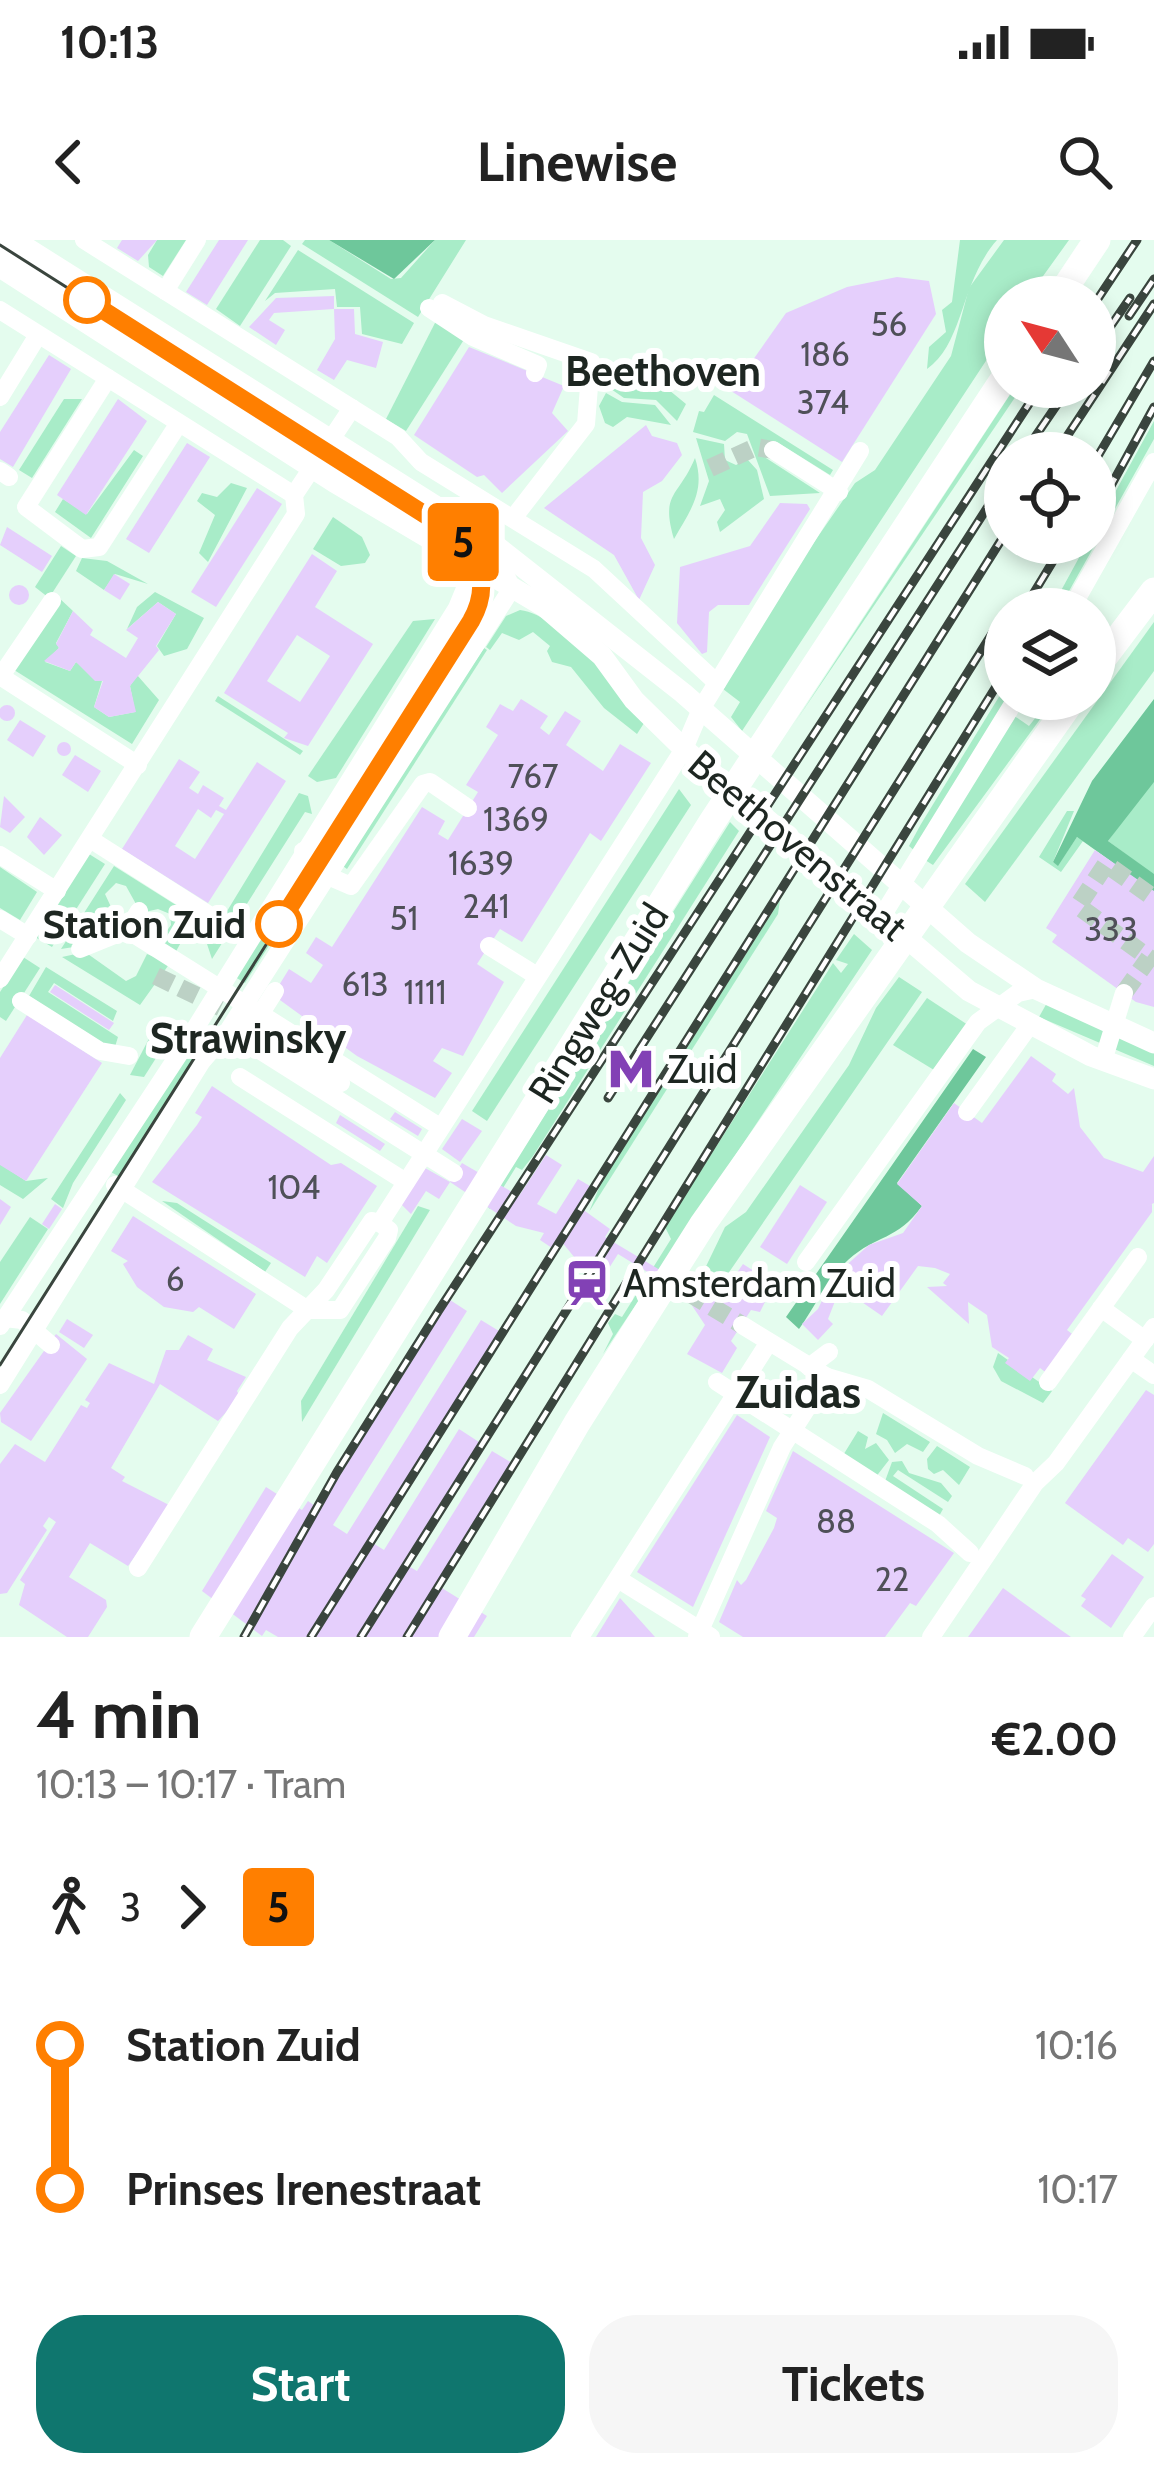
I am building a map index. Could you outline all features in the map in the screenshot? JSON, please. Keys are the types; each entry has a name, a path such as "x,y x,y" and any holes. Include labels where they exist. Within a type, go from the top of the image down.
{"highway":[{"path":"1073,276 1097,240"},
{"name":"Ringweg-Zuid","path":"203,1637 712,822 985,408"},
{"path":"1116,641 1154,591"},
{"path":"452,1637 616,1360 881,965 1058,720"}],"main road":[{"name":"Beethovenstraat","path":"14,240 322,453 474,567 508,579 581,636 684,749 881,918 995,1008 1103,1061 1154,1079"},
{"name":"Beethovenstraat","path":"0,267 322,453 486,538 701,709 941,922 1036,989 1154,1042"}],"street":[{"path":"165,291 197,240"},
{"path":"92,242 398,437 421,462 594,568 717,683"},
{"name":"Beethovenstraat","path":"0,248 322,453 508,579"},
{"path":"514,517 586,424 591,362 435,305 473,337 538,365 535,373"},
{"path":"0,310 294,495"},
{"path":"0,397 38,335"},
{"path":"108,378 26,507 82,549 99,547 179,423"},
{"path":"0,979 296,514 294,495 352,408"},
{"path":"773,450 839,492"},
{"path":"100,1175 233,1271 308,1310 340,1310 387,1238 389,1230 380,1223 432,1135 684,749 701,709 839,492 860,451"},
{"path":"1083,588 1154,462"},
{"name":"Beethovenstraat","path":"486,538 508,579"},
{"name":"Beethovenstraat","path":"457,541 474,567"},
{"path":"3,1322 457,608 474,567"},
{"path":"255,1021 275,955 508,579 532,573"},
{"path":"52,601 0,676 138,765"},
{"path":"881,918 1003,720"},
{"path":"303,851 305,862 346,886 360,879 423,784 430,782 468,808"},
{"path":"339,796 356,793 365,802 366,814"},
{"path":"90,839 214,917"},
{"path":"0,855 57,891"},
{"path":"80,949 127,930 140,911"},
{"path":"0,919 28,936"},
{"path":"127,930 341,1084 432,1135"},
{"path":"488,946 537,976"},
{"path":"806,1262 978,1022 995,1008 1036,989"},
{"path":"0,1385 6,1366 32,1333 212,1051 255,1021 275,991"},
{"path":"1103,1061 1124,993"},
{"path":"21,1001 100,1052 129,1056"},
{"path":"255,1021 284,1057 432,1135 454,1173"},
{"path":"967,1112 1028,1026"},
{"path":"262,1091 284,1057"},
{"path":"240,1077 406,1182"},
{"path":"315,1124 341,1084"},
{"path":"1048,1382 1138,1257"},
{"path":"931,1637 954,1604 971,1592 1052,1481 1055,1463 1149,1333 1101,1308"},
{"path":"138,1568 290,1328 308,1310"},
{"path":"3,1322 22,1320 51,1345"},
{"path":"742,1325 818,1372 868,1389 978,1456 1025,1476"},
{"path":"580,1637 769,1342"},
{"path":"617,1579 703,1635 787,1438 830,1352"},
{"path":"1131,1359 1154,1375"},
{"path":"717,1382 787,1438 938,1525 970,1552"},
{"path":"1132,1637 1154,1606"}],"shaded area":[{"path":"157,240 186,240 163,276 149,267 148,255"},
{"path":"260,240 283,240 291,246 240,326 216,309"},
{"path":"329,240 391,279 401,278 435,240 466,240 418,317 302,244"},
{"path":"329,240 435,240 394,279"},
{"path":"960,240 997,240 976,274 948,344 927,369 929,347 946,332 942,310 952,302"},
{"path":"1004,240 1069,240 1043,276 984,276 984,364 742,731 731,717 740,702 723,689 810,548 855,483 875,470 951,356 969,288"},
{"path":"298,250 414,323 402,344 362,334 360,307 337,307 335,289 275,293 265,301"},
{"path":"437,319 465,338 406,431 386,419"},
{"path":"641,367 686,404 677,421 656,400 624,398 611,389"},
{"path":"606,393 622,402 655,405 671,425 627,417 613,427 605,423 599,406"},
{"path":"714,395 833,470 830,475 777,442 766,458 820,493 770,496 747,434 737,432 725,441 693,432 699,411 704,412"},
{"path":"64,399 82,399 32,478 19,470"},
{"path":"1001,408 1008,408 992,432 985,432"},
{"path":"1154,421 1154,439 1116,507 1116,491"},
{"path":"984,434 984,443 796,721"},
{"path":"696,438 724,444 725,460 736,465 747,459 757,470 764,499 720,532 717,522 725,510 720,499 700,506 709,481"},
{"path":"134,450 143,456 91,538 55,512 63,499 87,514"},
{"path":"695,458 697,491 674,539 670,503"},
{"path":"231,483 247,488 208,562 199,553 215,515 197,501 202,493 217,497"},
{"path":"333,517 362,537 370,555 365,563 341,566 313,549"},
{"path":"61,546 76,556 49,598 35,587"},
{"path":"82,558 107,561 148,584 115,574 104,590 76,571"},
{"path":"1076,564 1084,564 1071,588 1062,588"},
{"path":"155,592 204,618 187,649 164,656 157,646 176,614 158,602 127,629 137,607"},
{"path":"473,596 485,600 474,635 325,868 308,859"},
{"path":"58,597 73,611 56,643 59,648 45,662 70,671 76,662 102,681 94,707 109,717 135,712 130,686 137,675 159,700 132,744 11,668"},
{"path":"520,610 554,625 605,672 646,720 637,734 604,708 571,667 552,662 550,646 533,632 519,640 502,633 490,650 486,647 506,616"},
{"path":"435,619 336,778 317,782 308,776 413,621"},
{"path":"1154,622 1154,671 985,902 965,884 1083,720 1116,720 1116,675"},
{"path":"484,648 487,650 347,869 340,864"},
{"path":"218,696 303,751 300,755 215,701"},
{"path":"1154,699 1154,782 1108,841 1154,874 1154,892 1077,837 1058,866 1053,862 1092,781"},
{"path":"985,720 995,720 916,852 909,846"},
{"path":"1006,720 1029,726 1040,720 933,865 925,860"},
{"path":"1154,776 1154,875 1108,841"},
{"path":"679,789 691,805 487,1121 472,1111"},
{"path":"299,793 308,796 312,814 305,812 212,959 207,944"},
{"path":"1067,811 1074,811 1053,862 1058,865 1077,837 1083,841 1061,872 1039,857"},
{"path":"730,822 739,831 533,1156 522,1170 516,1167 490,1209 487,1206"},
{"path":"89,854 105,864 52,947 35,937"},
{"path":"114,866 195,917 174,955 156,946 171,925 170,914 158,909 141,913 126,886 116,883 105,894 111,907 103,914 105,924 82,933 80,946 61,949"},
{"path":"0,867 37,892 20,920 0,908"},
{"path":"292,888 302,895 245,983 235,977"},
{"path":"780,900 778,914 589,1212 601,1183"},
{"path":"854,934 872,950 603,1354 613,1334 608,1323 615,1314 622,1317 671,1239 665,1227 833,963 841,973 848,964 836,960"},
{"path":"85,952 126,981 136,976 147,954 170,963 140,1005 62,957"},
{"path":"23,957 40,968 6,1021 0,1017 0,992"},
{"path":"46,967 117,1011 113,1021 54,983 48,992 118,1037 114,1050 29,996"},
{"path":"899,977 922,992 723,1281 708,1290 697,1285 725,1227 746,1212 849,1065 876,1008"},
{"path":"927,998 968,1025 934,1070 893,1045"},
{"path":"1048,1001 1154,1048 1154,1066 1039,1017"},
{"path":"199,1022 220,1035 120,1177 109,1171"},
{"path":"175,1028 144,1077 130,1075 154,1029"},
{"path":"973,1049 986,1057 897,1183 922,1206 904,1226 848,1260 799,1329 786,1317"},
{"path":"120,1093 126,1100 73,1183 63,1208 51,1199"},
{"path":"0,1164 26,1181 48,1178 23,1199 0,1185"},
{"path":"162,1201 177,1203 271,1263 265,1272"},
{"path":"418,1206 430,1210 302,1422 301,1401"},
{"path":"30,1217 48,1229 0,1304 0,1262"},
{"path":"998,1353 1052,1391 1043,1403 1001,1381 993,1367"},
{"path":"883,1413 930,1442 923,1452 907,1444 895,1453 876,1434"},
{"path":"858,1431 868,1437 865,1449 876,1443 889,1460 875,1478 842,1457"},
{"path":"937,1446 970,1467 959,1485 943,1470 934,1474 928,1469 927,1459"},
{"path":"902,1461 909,1473 941,1483 952,1496 948,1502 898,1470 893,1476 943,1509 938,1518 884,1484 892,1462"}],"building":[{"path":"122,240 157,240 138,261 117,248"},
{"path":"219,240 248,240 207,305 186,292"},
{"path":"897,277 929,281 936,314 842,462 731,391 786,313 847,287"},
{"path":"334,296 334,309 274,313 269,320 285,330 276,345 249,327 276,298"},
{"path":"334,309 354,309 355,334 383,342 376,368 347,360 334,380 317,370 335,339"},
{"path":"469,347 564,386 552,413 568,431 502,493 484,475 477,477 414,435"},
{"path":"49,355 71,369 13,467 0,459 0,432"},
{"path":"118,399 147,421 86,515 57,495"},
{"path":"646,425 652,436 677,443 682,455 662,481 643,492 641,538 655,565 639,600 614,555 544,508"},
{"path":"187,443 210,457 149,553 126,539"},
{"path":"257,488 282,504 216,607 191,592"},
{"path":"780,503 807,504 810,509 749,605 718,605 709,612 707,652 702,654 677,623 680,567 750,546"},
{"path":"7,527 52,556 42,572 0,545"},
{"path":"312,554 337,571 315,607 373,644 308,746 284,738 288,733 224,693","holes":["297,635 330,656 300,702 267,681"]},
{"path":"114,574 130,584 120,600 104,590"},
{"path":"19,585 29,595 19,605 9,595"},
{"path":"158,602 176,614 156,646 159,650 130,686 136,712 109,717 94,707 103,681 95,681 76,662 70,671 44,661 59,648 56,644 73,611 93,630 90,635 126,658 138,638 126,630"},
{"path":"521,699 548,716 540,728 549,735 565,711 581,721 566,745 603,771 620,744 651,763 601,841 590,833 522,942 500,929 477,964 504,982 463,1056 442,1048 433,1061 452,1073 435,1098 357,1056 273,995 289,969 311,983 323,965 306,953 316,937 332,947 422,807 445,821 438,834 448,840 478,792 466,785 498,735 486,727 500,704 513,711"},
{"path":"7,705 15,713 7,721 -1,713"},
{"path":"20,720 46,736 33,757 7,740"},
{"path":"64,742 71,749 64,756 57,749"},
{"path":"75,755 101,771 88,792 62,775"},
{"path":"179,759 200,772 189,788 198,794 203,785 224,798 219,806 226,810 257,762 286,781 208,903 122,849","holes":["198,809 211,818 216,810 224,814 195,859 175,846"]},
{"path":"4,796 25,817 10,833 0,827"},
{"path":"40,817 62,835 44,855 27,837"},
{"path":"1095,850 1154,891 1154,1007 1136,1002 1052,942 1057,935 1046,928"},
{"path":"55,985 114,1023 109,1030 50,992"},
{"path":"27,1015 102,1063 26,1181 0,1165 0,1058"},
{"path":"1031,1056 1056,1074 1052,1081 1068,1094 1074,1088 1080,1127 1104,1158 1143,1172 1154,1156 1154,1203 1145,1207 1152,1204 1152,1212 1067,1330 1076,1337 1049,1375 1040,1368 1030,1381 1005,1363 1009,1358 992,1347 987,1315 968,1302 969,1324 927,1287 947,1286 943,1283 950,1274 935,1268 918,1266 882,1316 856,1298 861,1285 850,1299 839,1291 828,1319 833,1324 818,1340 802,1324 818,1309 833,1277 869,1245 903,1233 922,1206 897,1184 954,1103 982,1123"},
{"path":"212,1086 331,1165 341,1163 377,1186 327,1263 317,1256 305,1277 152,1182 202,1117 195,1113"},
{"path":"395,1112 422,1129 418,1136 390,1119"},
{"path":"340,1115 385,1144 380,1151 336,1123"},
{"path":"462,1119 482,1131 460,1162 442,1149"},
{"path":"546,1155 562,1165 537,1204 556,1214 578,1179 590,1186 578,1206 610,1229 605,1237 690,1288 730,1297 725,1290 743,1264 774,1284 760,1312 751,1310 731,1341 737,1348 722,1373 687,1354 705,1325 685,1295 618,1254 604,1276 589,1263 584,1269 561,1241 552,1248 540,1240 544,1233 516,1226 450,1182 462,1163 519,1196"},
{"path":"425,1168 450,1182 439,1199 426,1191 411,1214 401,1204"},
{"path":"800,1185 827,1202 787,1264 760,1247"},
{"path":"0,1199 11,1207 0,1225"},
{"path":"55,1204 62,1209 49,1229 42,1224"},
{"path":"133,1216 256,1294 234,1329 199,1307 193,1312 164,1307 137,1287 123,1264 128,1261 111,1251"},
{"path":"450,1300 467,1311 333,1525 347,1534 481,1320 499,1331 368,1540 384,1550 459,1429 479,1442 403,1563 417,1571 492,1451 514,1464 437,1585 487,1616 474,1637 278,1637 266,1630 262,1636 202,1591 266,1487 302,1510 308,1501 319,1509"},
{"path":"67,1319 93,1335 84,1348 59,1332"},
{"path":"56,1334 87,1359 31,1441 1,1422 0,1413"},
{"path":"188,1335 213,1349 207,1360 246,1377 237,1391 240,1397 218,1421 160,1384 111,1468 125,1477 122,1481 171,1506 128,1566 90,1543 69,1577 106,1600 107,1607 88,1637 67,1637 19,1605 25,1584 20,1580 56,1522 49,1517 43,1526 47,1530 7,1593 0,1594 0,1464 15,1444 45,1462 81,1405 87,1408 90,1403 85,1400 109,1363 154,1384 166,1350 179,1350"},
{"path":"1146,1390 1154,1395 1154,1544 1148,1552 1128,1538 1123,1545 1065,1503"},
{"path":"737,1415 770,1437 693,1607 637,1572"},
{"path":"793,1451 954,1553 916,1606 910,1603 885,1637 743,1637 719,1622 737,1580 741,1585 746,1580 774,1528 777,1518 766,1511"},
{"path":"1112,1554 1144,1577 1111,1628 1081,1606 1086,1599 1081,1596"},
{"path":"1003,1588 1061,1630 1071,1637 968,1637"},
{"path":"620,1598 655,1637 596,1637"}],"tunnel":[{"path":"710,468 756,447 773,450"},
{"path":"1124,993 1149,958 1078,906 1106,864 1154,898"},
{"path":"156,976 222,1008"},
{"path":"689,1293 742,1325"}],"tram line":[{"path":"0,245 446,528 467,547 481,581 471,621 0,1365"},
{"name":"5","path":"87,300 458,536 477,560 482,594 471,621 279,924"}],"railway":[{"path":"1113,276 1137,240"},
{"path":"1129,316 1154,279"},
{"path":"1116,318 1130,298"},
{"path":"1070,432 1154,304"},
{"path":"1112,432 1154,361"},
{"path":"1116,477 1154,407"},
{"path":"244,1637 337,1472 439,1310 1026,408"},
{"path":"1038,432 1055,408"},
{"path":"608,1098 984,513"},
{"path":"311,1637 986,564"},
{"path":"1037,588 1051,564"},
{"path":"361,1637 984,646"},
{"path":"407,1637 984,706"}],"place":[{"name":"Station Zuid","path":"279,924"},
{"name":"Zuid","path":"631,1069"},
{"name":"Amsterdam Zuid","path":"587,1283"}],"district":[{"name":"Beethoven","path":"663,371"},
{"name":"Strawinsky","path":"248,1038"},
{"name":"Zuidas","path":"798,1392"}]}
